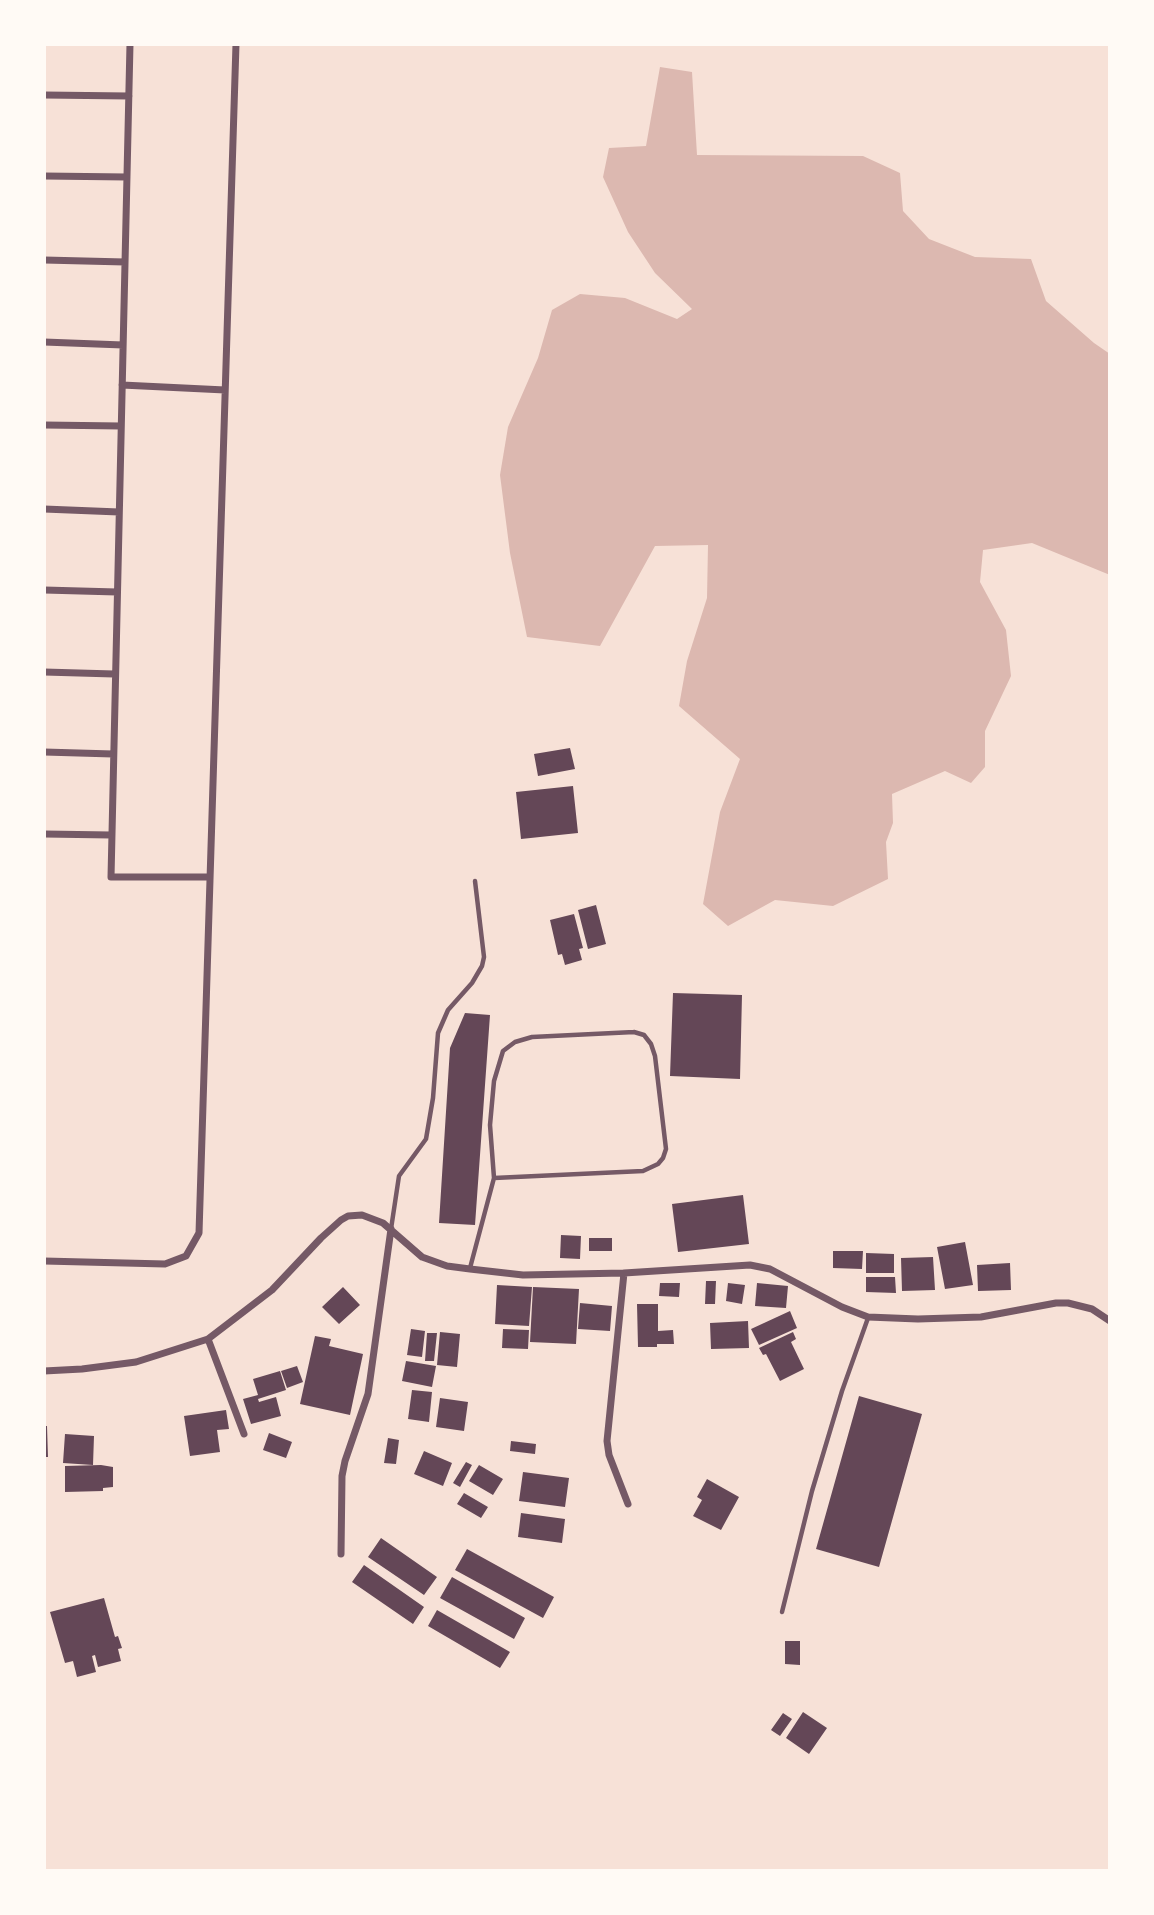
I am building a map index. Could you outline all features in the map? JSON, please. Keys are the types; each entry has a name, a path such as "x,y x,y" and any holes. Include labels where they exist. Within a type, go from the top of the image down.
{"street":[{"path":"130,44 111,877 210,877"},
{"path":"44,1261 165,1264 186,1256 200,1233 236,44"},
{"path":"44,95 129,96"},
{"path":"44,176 127,177"},
{"path":"44,260 125,262"},
{"path":"44,342 123,345"},
{"path":"122,385 225,390"},
{"path":"44,425 121,426"},
{"path":"44,509 119,512"},
{"path":"44,590 117,592"},
{"path":"44,672 114,674"},
{"path":"44,752 113,754"},
{"path":"44,834 111,835"},
{"path":"44,1371 136,1362 208,1339 272,1290 321,1238 348,1216 369,1216 391,1229 422,1257 447,1266 523,1275 759,1266 868,1317 981,1317 1068,1303 1092,1309 1110,1321"},
{"path":"341,1554 342,1476 368,1394 391,1229"},
{"path":"624,1273 607,1441 609,1455 628,1504"},
{"path":"208,1339 244,1434"}],"lane":[{"path":"391,1229 399,1177 426,1139 432,1106 438,1033 449,1010 472,983 482,966 484,957 475,881"},
{"path":"470,1269 494,1178 490,1125 494,1081 503,1051 509,1045 532,1037 634,1032 644,1035 652,1044 655,1056 664,1116 666,1149 658,1164 643,1171 494,1178"},
{"path":"782,1612 812,1491 868,1317"}],"shaded area":[{"path":"660,67 692,72 697,155 863,156 900,173 903,211 929,239 975,257 1031,259 1046,301 1110,354 1110,575 1032,543 983,550 980,582 1006,630 1011,676 985,731 985,767 971,783 945,771 892,794 893,823 886,842 888,879 833,906 775,900 728,926 703,904 720,812 740,759 679,706 687,661 707,598 708,545 655,546 600,646 527,637 510,553 500,475 508,427 538,358 552,310 580,294 625,298 677,319 692,309 655,273 628,232 603,177 609,148 646,146"}],"building":[{"path":"570,748 575,769 538,776 534,754"},
{"path":"573,786 578,833 521,839 516,792"},
{"path":"596,905 606,944 588,949 578,910"},
{"path":"574,914 583,948 579,949 582,960 565,965 562,954 558,955 550,920"},
{"path":"673,993 742,995 740,1079 670,1076"},
{"path":"465,1013 490,1015 475,1225 439,1223 450,1048"},
{"path":"743,1195 749,1244 678,1252 672,1204"},
{"path":"561,1235 581,1236 580,1259 560,1258"},
{"path":"589,1238 612,1238 612,1251 589,1251"},
{"path":"965,1242 973,1285 945,1289 937,1247"},
{"path":"833,1251 863,1251 862,1269 833,1268"},
{"path":"866,1253 894,1254 894,1273 866,1273"},
{"path":"933,1257 935,1290 902,1291 901,1258"},
{"path":"1010,1263 1011,1290 978,1291 977,1265"},
{"path":"866,1277 895,1277 896,1293 866,1292"},
{"path":"706,1281 716,1281 715,1304 705,1304"},
{"path":"660,1283 680,1283 679,1297 659,1296"},
{"path":"728,1283 745,1285 742,1304 726,1301"},
{"path":"757,1283 788,1286 786,1308 755,1306"},
{"path":"497,1285 532,1287 529,1326 495,1324"},
{"path":"343,1287 360,1305 339,1324 322,1307"},
{"path":"533,1287 579,1289 576,1344 530,1342"},
{"path":"580,1303 612,1306 610,1331 578,1329"},
{"path":"637,1304 658,1304 658,1331 673,1330 674,1344 638,1347"},
{"path":"790,1311 797,1328 759,1345 751,1329"},
{"path":"748,1321 749,1348 711,1349 710,1323"},
{"path":"411,1329 425,1331 422,1357 407,1355"},
{"path":"503,1329 529,1330 528,1349 502,1348"},
{"path":"440,1332 460,1334 457,1367 437,1365"},
{"path":"793,1332 796,1339 791,1342 804,1369 780,1381 766,1354 763,1355 759,1348"},
{"path":"427,1333 437,1333 434,1361 425,1361"},
{"path":"315,1336 331,1339 329,1346 363,1354 350,1415 300,1404"},
{"path":"406,1361 436,1366 432,1387 402,1381"},
{"path":"297,1366 303,1382 287,1388 281,1371"},
{"path":"280,1371 286,1390 258,1399 259,1402 276,1397 281,1416 251,1424 243,1399 258,1395 253,1379"},
{"path":"412,1390 432,1392 429,1422 408,1419"},
{"path":"859,1396 922,1414 879,1567 816,1549"},
{"path":"440,1398 468,1402 464,1431 436,1427"},
{"path":"226,1410 229,1429 217,1430 220,1452 190,1456 184,1416"},
{"path":"44,1426 47,1426 48,1457 44,1457"},
{"path":"269,1433 292,1442 286,1458 263,1450"},
{"path":"65,1434 94,1436 93,1465 63,1463"},
{"path":"388,1438 399,1440 396,1464 384,1463"},
{"path":"511,1441 536,1444 535,1454 510,1451"},
{"path":"424,1451 452,1463 443,1486 414,1474"},
{"path":"466,1462 472,1465 460,1487 453,1483"},
{"path":"479,1465 503,1479 493,1495 469,1481"},
{"path":"65,1466 113,1467 113,1487 103,1488 103,1491 65,1492"},
{"path":"523,1472 569,1478 565,1507 519,1501"},
{"path":"707,1479 739,1497 721,1530 693,1516 702,1500 697,1497"},
{"path":"464,1493 488,1507 481,1518 457,1504"},
{"path":"521,1513 565,1519 562,1543 518,1537"},
{"path":"381,1538 437,1577 424,1595 368,1557"},
{"path":"467,1549 554,1597 543,1618 455,1570"},
{"path":"364,1565 424,1607 413,1624 352,1582"},
{"path":"452,1577 525,1618 514,1639 440,1598"},
{"path":"104,1598 115,1637 118,1636 122,1648 118,1649 121,1661 98,1667 95,1655 92,1656 96,1672 77,1677 73,1661 65,1663 50,1612"},
{"path":"437,1610 510,1652 500,1668 428,1626"},
{"path":"785,1641 800,1641 800,1665 785,1664"},
{"path":"803,1712 827,1728 809,1754 786,1738"},
{"path":"783,1713 792,1719 780,1736 771,1730"}]}
